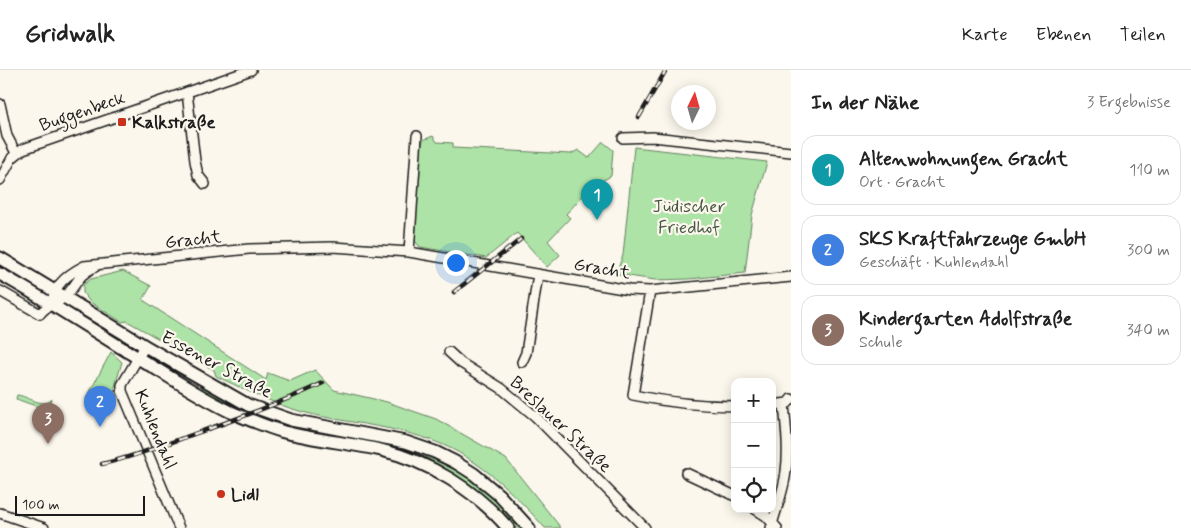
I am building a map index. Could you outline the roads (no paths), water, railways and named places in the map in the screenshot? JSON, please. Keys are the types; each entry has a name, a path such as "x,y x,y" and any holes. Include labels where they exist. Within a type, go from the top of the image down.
{"main road":[{"name":"Essener Straße","path":"0,258 146,346 226,392 262,410 291,420 406,442 435,452 455,462 474,474 499,495 528,528"},
{"name":"Essener Straße","path":"0,274 221,407 285,432 382,450 432,469 459,485 485,504 508,528"}],"street":[{"name":"Buggenbeck","path":"16,153 251,70"},
{"path":"187,92 195,161 198,176 204,184"},
{"path":"0,104 7,136 16,153 0,180"},
{"path":"409,252 417,136"},
{"path":"623,138 653,137 791,152"},
{"name":"Gracht","path":"54,291 73,271 84,266 249,249 291,247 333,247 409,252 629,290 650,291 791,277"},
{"name":"Gracht","path":"52,304 65,297 79,277 88,270 101,265"},
{"path":"522,362 526,353 538,274"},
{"path":"0,291 40,314 43,309 52,304 54,291"},
{"path":"650,291 633,395 712,406 731,406"},
{"name":"Kuhlendahl","path":"146,346 122,384 122,391 179,528"},
{"name":"Breslauer Straße","path":"449,352 461,363 501,388 536,417 645,528"},
{"path":"759,513 773,526 786,472 788,440 787,402"},
{"path":"686,473 731,494"},
{"path":"0,513 44,528"}],"railway":[{"path":"639,117 666,70"},
{"path":"454,292 521,239"},
{"path":"102,464 226,423 323,383"}],"place":[{"name":"Kalkstraße","path":"122,122"},
{"name":"Altenwohnungen Gracht","path":"597,220"},
{"name":"SKS Kraftfahrzeuge GmbH","path":"100,427"},
{"name":"Kindergarten Adolfstraße","path":"48,444"},
{"name":"Lidl","path":"221,494"}],"park label":[{"name":"Jüdischer Friedhof","path":"689,216"}]}
